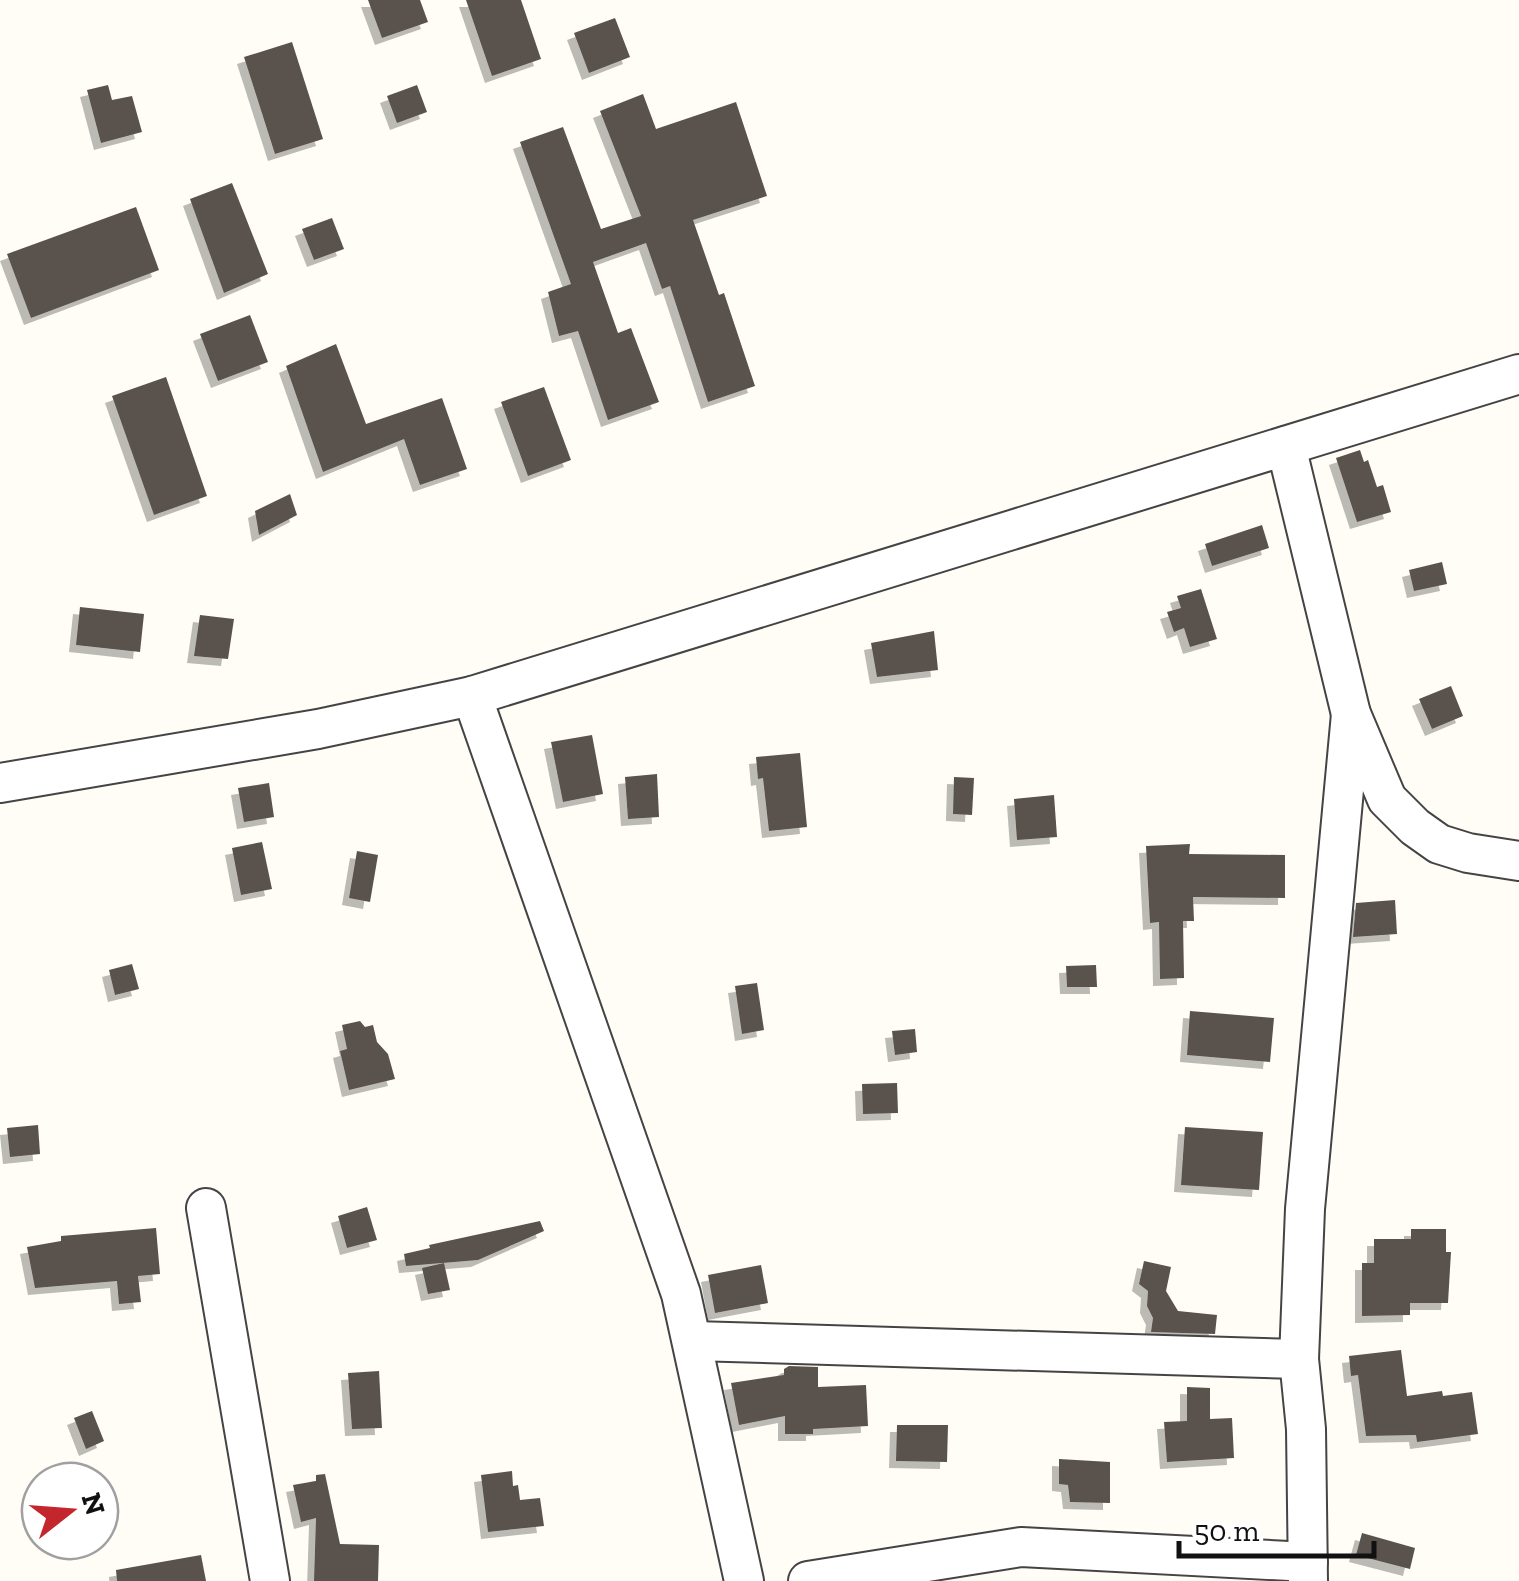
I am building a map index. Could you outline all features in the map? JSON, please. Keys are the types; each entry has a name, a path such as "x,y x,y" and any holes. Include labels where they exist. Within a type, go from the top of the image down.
{"street":[{"path":"0,783 318,730 472,696 1519,374"},
{"path":"1286,446 1351,714 1388,799 1415,828 1440,844 1468,854 1519,861"},
{"path":"472,696 681,1294 744,1581"},
{"path":"808,1581 1021,1547 1308,1571 1306,1430 1299,1359 1306,1208 1351,714"},
{"path":"206,1208 270,1581"},
{"path":"693,1341 1299,1359"}],"building":[{"path":"368,0 420,0 428,22 382,38"},
{"path":"466,0 521,0 541,59 492,76"},
{"path":"615,18 630,57 589,73 574,33"},
{"path":"292,42 323,139 275,154 244,57"},
{"path":"108,85 112,100 132,96 142,132 101,143 87,90"},
{"path":"417,85 427,112 397,123 387,96"},
{"path":"643,94 656,129 736,102 767,196 693,220 719,295 724,293 755,386 708,402 670,286 662,289 646,243 593,262 618,333 631,328 659,402 608,420 578,331 559,336 548,292 571,284 520,142 563,127 601,229 641,216 600,111"},
{"path":"232,183 268,274 224,293 190,199"},
{"path":"136,207 159,270 31,318 7,254"},
{"path":"332,218 344,249 314,260 302,229"},
{"path":"250,315 268,362 218,381 200,334"},
{"path":"336,344 366,424 442,398 467,469 420,485 404,439 323,472 286,366"},
{"path":"166,377 207,496 154,515 112,396"},
{"path":"544,387 571,460 528,476 501,402"},
{"path":"1360,450 1364,462 1368,460 1377,487 1383,485 1391,512 1357,522 1336,458"},
{"path":"290,494 297,515 259,535 255,511"},
{"path":"1262,525 1269,548 1212,566 1205,544"},
{"path":"1442,562 1447,584 1414,591 1409,570"},
{"path":"1201,589 1217,639 1190,647 1184,628 1174,632 1167,612 1181,608 1177,596"},
{"path":"80,607 144,614 140,652 76,645"},
{"path":"200,615 234,619 228,659 194,656"},
{"path":"934,631 938,670 877,677 871,643"},
{"path":"1451,686 1463,716 1432,729 1419,699"},
{"path":"592,735 603,794 563,802 551,742"},
{"path":"800,753 807,827 769,831 763,778 758,779 756,757"},
{"path":"657,774 659,817 628,819 625,777"},
{"path":"954,777 974,778 972,815 953,814"},
{"path":"269,783 274,817 244,822 238,788"},
{"path":"1054,795 1057,837 1017,840 1014,799"},
{"path":"262,842 272,889 241,895 232,848"},
{"path":"1190,844 1189,854 1285,855 1285,898 1193,897 1194,921 1183,921 1184,978 1160,979 1159,922 1150,923 1146,846"},
{"path":"357,851 378,855 370,902 349,898"},
{"path":"1395,900 1397,934 1353,937 1356,903"},
{"path":"132,964 139,989 115,995 109,970"},
{"path":"1096,965 1097,987 1067,987 1066,966"},
{"path":"757,983 764,1030 742,1034 735,986"},
{"path":"1190,1011 1274,1018 1270,1062 1187,1055"},
{"path":"360,1021 365,1027 373,1025 395,1079 349,1090 340,1051 347,1049 342,1025"},
{"path":"915,1029 917,1052 895,1055 892,1031"},
{"path":"897,1083 898,1113 863,1114 862,1084"},
{"path":"38,1125 40,1154 10,1157 7,1128"},
{"path":"1185,1127 1263,1132 1259,1190 1181,1185"},
{"path":"367,1207 377,1240 347,1248 338,1216"},
{"path":"540,1221 544,1231 478,1260 406,1266 404,1254 430,1248 429,1245"},
{"path":"156,1228 160,1274 138,1276 141,1302 119,1304 117,1281 35,1288 27,1247 61,1241 61,1236"},
{"path":"1411,1229 1446,1229 1446,1252 1451,1252 1448,1303 1410,1303 1410,1315 1362,1316 1362,1263 1374,1263 1374,1239 1411,1239"},
{"path":"1144,1261 1171,1267 1166,1291 1178,1311 1217,1315 1215,1334 1151,1332 1153,1318 1147,1306 1148,1291 1139,1284"},
{"path":"444,1263 450,1290 428,1294 422,1268"},
{"path":"761,1265 768,1303 715,1313 708,1275"},
{"path":"1401,1350 1407,1396 1472,1392 1478,1434 1417,1442 1416,1435 1366,1436 1358,1375 1351,1376 1349,1356"},
{"path":"789,1366 818,1367 818,1387 866,1385 868,1426 785,1434 785,1416 739,1425 731,1383 784,1375"},
{"path":"379,1371 382,1428 352,1429 348,1373"},
{"path":"1187,1387 1210,1388 1210,1419 1232,1418 1234,1458 1167,1462 1164,1422 1187,1421"},
{"path":"92,1411 104,1441 86,1449 74,1418"},
{"path":"897,1425 948,1425 947,1462 896,1461"},
{"path":"1059,1459 1110,1462 1110,1503 1070,1502 1068,1485 1059,1484"},
{"path":"512,1471 513,1486 518,1485 520,1500 540,1498 544,1526 488,1532 481,1475"},
{"path":"325,1474 340,1544 379,1545 378,1581 314,1581 316,1518 301,1522 293,1485 316,1481 316,1475"},
{"path":"1362,1533 1415,1548 1410,1569 1356,1555"},
{"path":"201,1555 206,1581 117,1581 116,1570"}]}
